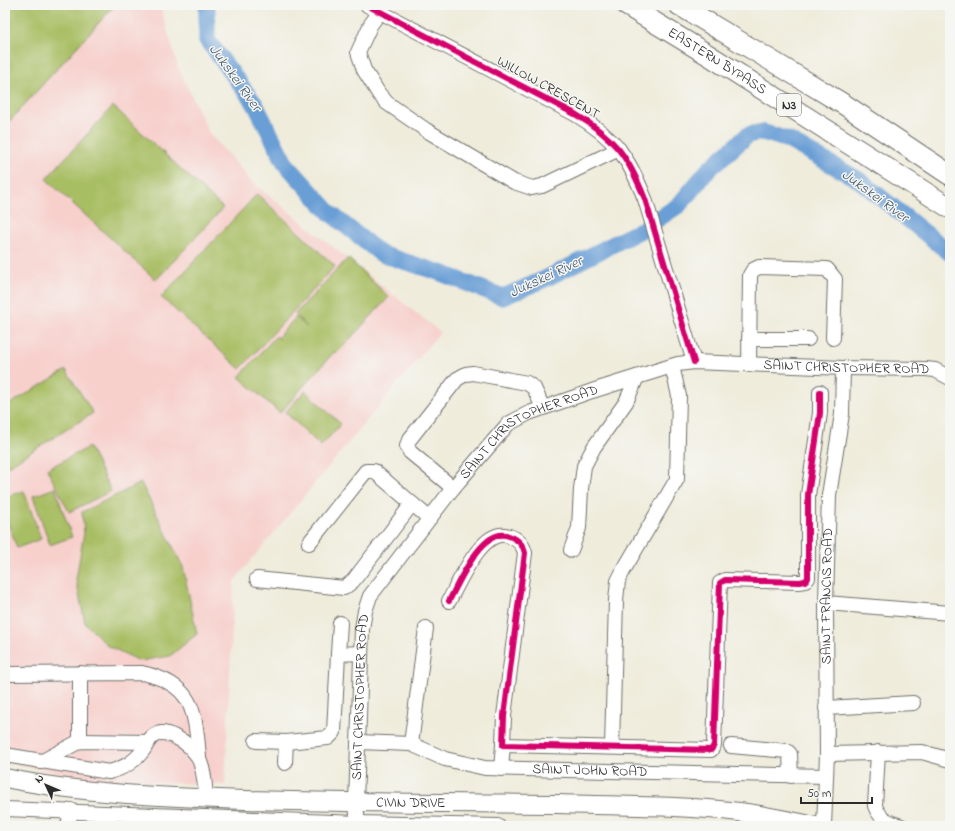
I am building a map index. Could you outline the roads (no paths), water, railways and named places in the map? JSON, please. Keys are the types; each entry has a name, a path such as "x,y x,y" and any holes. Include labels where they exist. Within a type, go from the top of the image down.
{"highway":[{"name":"EASTERN BYPASS","path":"626,5 710,56 950,208"},
{"name":"EASTERN BYPASS","path":"679,5 845,105 950,175"}],"main road":[{"name":"CIVIN DRIVE","path":"5,778 42,785 83,790 206,798 356,803 608,805 711,809 748,813 816,826"}],"street":[{"name":"WILLOW CRESCENT","path":"367,5 575,114 606,135 619,149 635,173 645,199 694,362"},
{"path":"380,12 371,24 358,52 364,70 379,94 399,112 502,176 524,187 532,188 566,175 619,149"},
{"path":"749,365 750,275 753,270 760,267 827,269 835,279 833,338"},
{"path":"749,339 808,339"},
{"name":"SAINT CHRISTOPHER ROAD","path":"358,824 356,803 361,653 365,611 370,596 453,488 508,424 529,413 543,408 672,366 694,362 843,368 926,369 935,370 950,378"},
{"path":"612,747 615,607 618,581 622,571 677,478 679,396 672,366"},
{"name":"SAINT FRANCIS ROAD","path":"824,826 827,754 826,603 829,495 842,414 843,368"},
{"path":"453,488 410,452 407,446 409,440 457,379 466,374 473,373 527,383 534,388 543,408"},
{"path":"571,550 579,528 584,466 594,447 626,402 637,377"},
{"path":"503,745 712,749 714,745 720,585 726,580 800,582 807,579 808,495 820,413 820,392"},
{"path":"820,413 842,414"},
{"path":"309,543 366,470 374,471 429,518"},
{"path":"257,579 344,588 353,581 412,504"},
{"path":"449,601 472,559 484,544 493,536 505,534 521,543 525,553 504,716 501,769"},
{"path":"826,603 950,613"},
{"path":"256,741 286,742 328,738 334,732 340,623"},
{"path":"411,744 426,628"},
{"path":"338,654 361,653"},
{"path":"80,673 80,741"},
{"path":"5,674 142,673 159,676 174,684 184,693 191,707 199,758 205,776 206,798"},
{"path":"826,708 913,703"},
{"path":"5,755 109,772 119,769 132,762 157,733 168,733 185,742 199,758"},
{"path":"41,762 80,741 148,742"},
{"path":"285,763 286,742"},
{"name":"SAINT JOHN ROAD","path":"358,742 411,744 454,762 485,768 826,776"},
{"path":"730,746 787,751 790,754 791,776"},
{"path":"827,754 851,752 922,752 950,760"},
{"path":"878,752 875,806 877,812 884,820 901,826"},
{"path":"5,809 71,810 358,824 498,826"},
{"path":"68,826 71,810"}],"waterway":[{"name":"Jukskei River","path":"207,5 207,40 255,104 285,163 330,213 381,254 441,273 503,297 547,278 643,229 679,205 709,169 748,135 762,132 788,140 859,180 950,253"}]}
